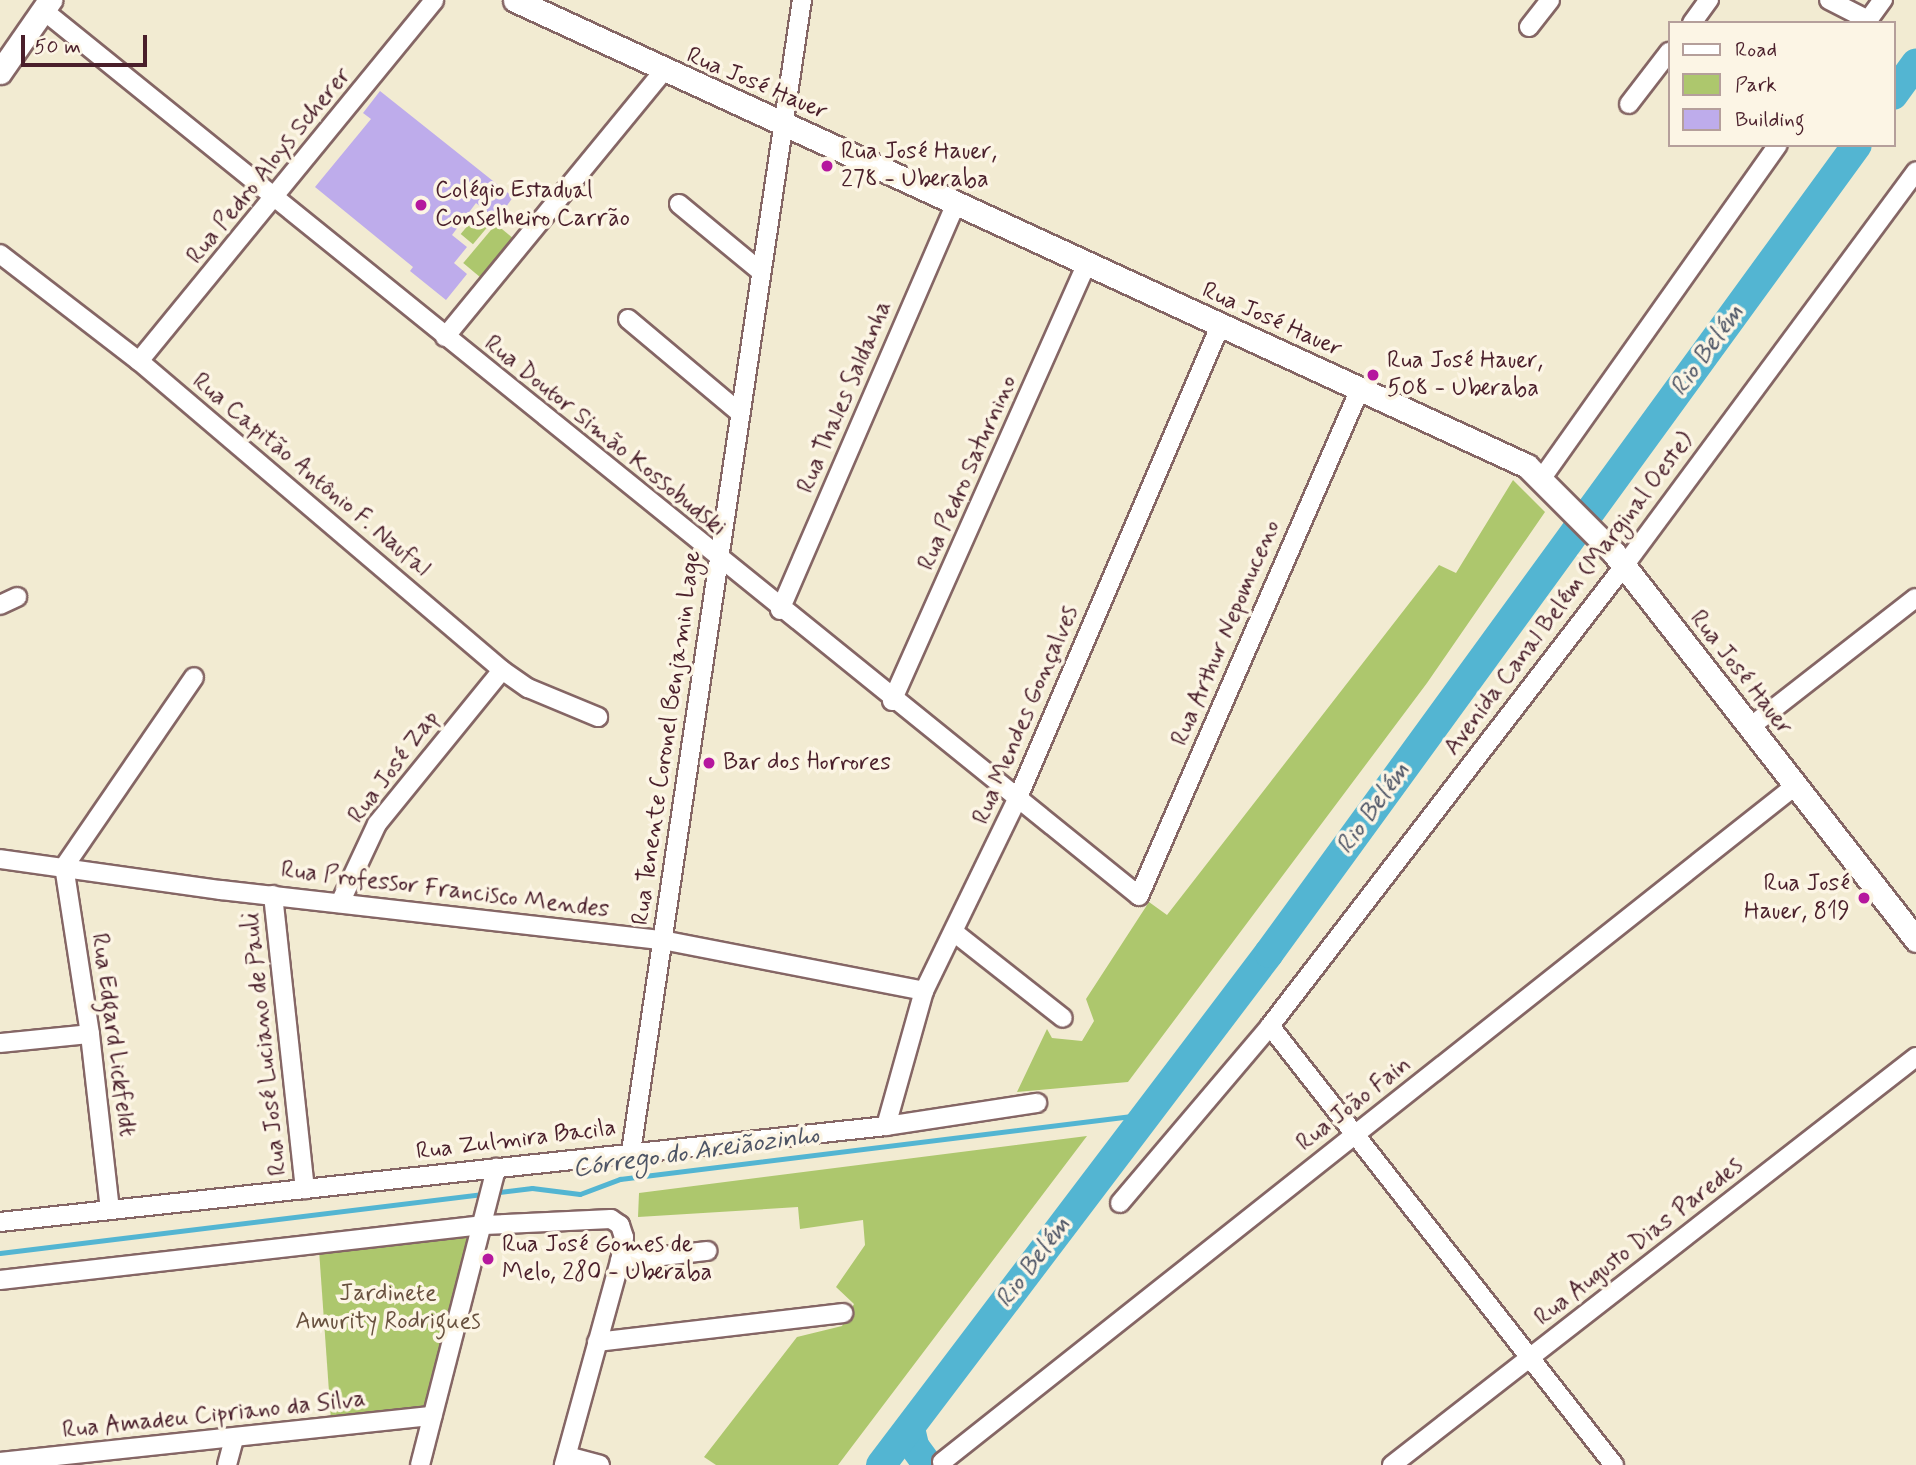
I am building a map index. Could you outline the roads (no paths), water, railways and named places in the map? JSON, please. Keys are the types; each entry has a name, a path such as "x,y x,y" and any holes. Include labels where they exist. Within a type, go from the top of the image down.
{"main road":[{"name":"Rua José Hauer","path":"515,0 663,72 782,121 1220,326 1505,454 1548,483 1619,559 1916,940"},
{"path":"0,72 46,5"}],"street":[{"name":"Rua Pedro Aloys Scherer","path":"139,361 275,199 434,0"},
{"name":"Rua Tenente Coronel Benjamin Lage","path":"631,1152 802,0"},
{"path":"1529,27 1550,0"},
{"path":"1693,21 1709,0"},
{"path":"1829,0 1867,21 1883,0"},
{"name":"Rua Doutor Simão Kossobudski","path":"46,5 275,199 892,701 1018,795 1139,896"},
{"path":"1629,104 1668,53"},
{"path":"445,337 663,72"},
{"path":"1548,483 1777,147"},
{"name":"Avenida Canal Belém (Marginal Oeste)","path":"1120,1203 1270,1026 1619,559 1916,171"},
{"name":"Rua Thales Saldanha","path":"780,610 956,203"},
{"path":"679,204 761,271"},
{"name":"Rua Capitão Antônio F. Naufal","path":"0,254 139,361 502,670 528,688 598,717"},
{"name":"Rua Pedro Saturnino","path":"892,701 1087,264"},
{"path":"628,319 740,413"},
{"name":"Rua Mendes Gonçalves","path":"886,1126 925,991 956,933 1018,795 1220,326"},
{"name":"Rua Arthur Nepomuceno","path":"1139,896 1360,389"},
{"path":"0,606 17,597"},
{"path":"1750,727 1916,598"},
{"name":"Rua José Zap","path":"340,902 377,824 502,670"},
{"path":"64,867 194,677"},
{"name":"Rua João Fain","path":"942,1462 1795,786"},
{"name":"Rua Professor Francisco Mendes","path":"0,859 273,895 662,940 925,991"},
{"name":"Rua Edgard Lickfeldt","path":"64,867 90,1034 110,1210"},
{"name":"Rua José Luciano de Pauli","path":"273,895 305,1189"},
{"path":"956,933 1063,1018"},
{"path":"1270,1026 1614,1465"},
{"path":"0,1043 90,1034"},
{"name":"Rua Augusto Dias Paredes","path":"1392,1465 1916,1058"},
{"name":"Rua Zulmira Bacila","path":"0,1222 886,1126 1037,1103"},
{"path":"420,1465 484,1225 496,1168"},
{"path":"0,1280 484,1225 596,1218 620,1225 620,1261 565,1461 600,1465"},
{"path":"620,1261 707,1251"},
{"path":"597,1342 843,1313"},
{"name":"Rua Amadeu Cipriano da Silva","path":"0,1462 433,1416"},
{"path":"227,1465 234,1437"}],"waterway":[{"name":"Rio Belém","path":"1895,92 1916,63"},
{"name":"Rio Belém","path":"881,1465 1269,953 1856,147"},
{"name":"Córrego do Areiãozinho","path":"0,1253 532,1188 580,1194 620,1179 1148,1114"},
{"path":"910,1428 914,1446 928,1465"}],"place":[{"name":"Rua José Hauer, 278 - Uberaba","path":"827,166"},
{"name":"Colégio Estadual Conselheiro Carrão","path":"421,205"},
{"name":"Rua José Hauer, 508 - Uberaba","path":"1373,375"},
{"name":"Bar dos Horrores","path":"709,763"},
{"name":"Rua José Hauer, 819","path":"1864,898"},
{"name":"Rua José Gomes de Melo, 280 - Uberaba","path":"488,1259"}],"park label":[{"name":"Jardinete Amurity Rodrigues","path":"388,1308"}]}
